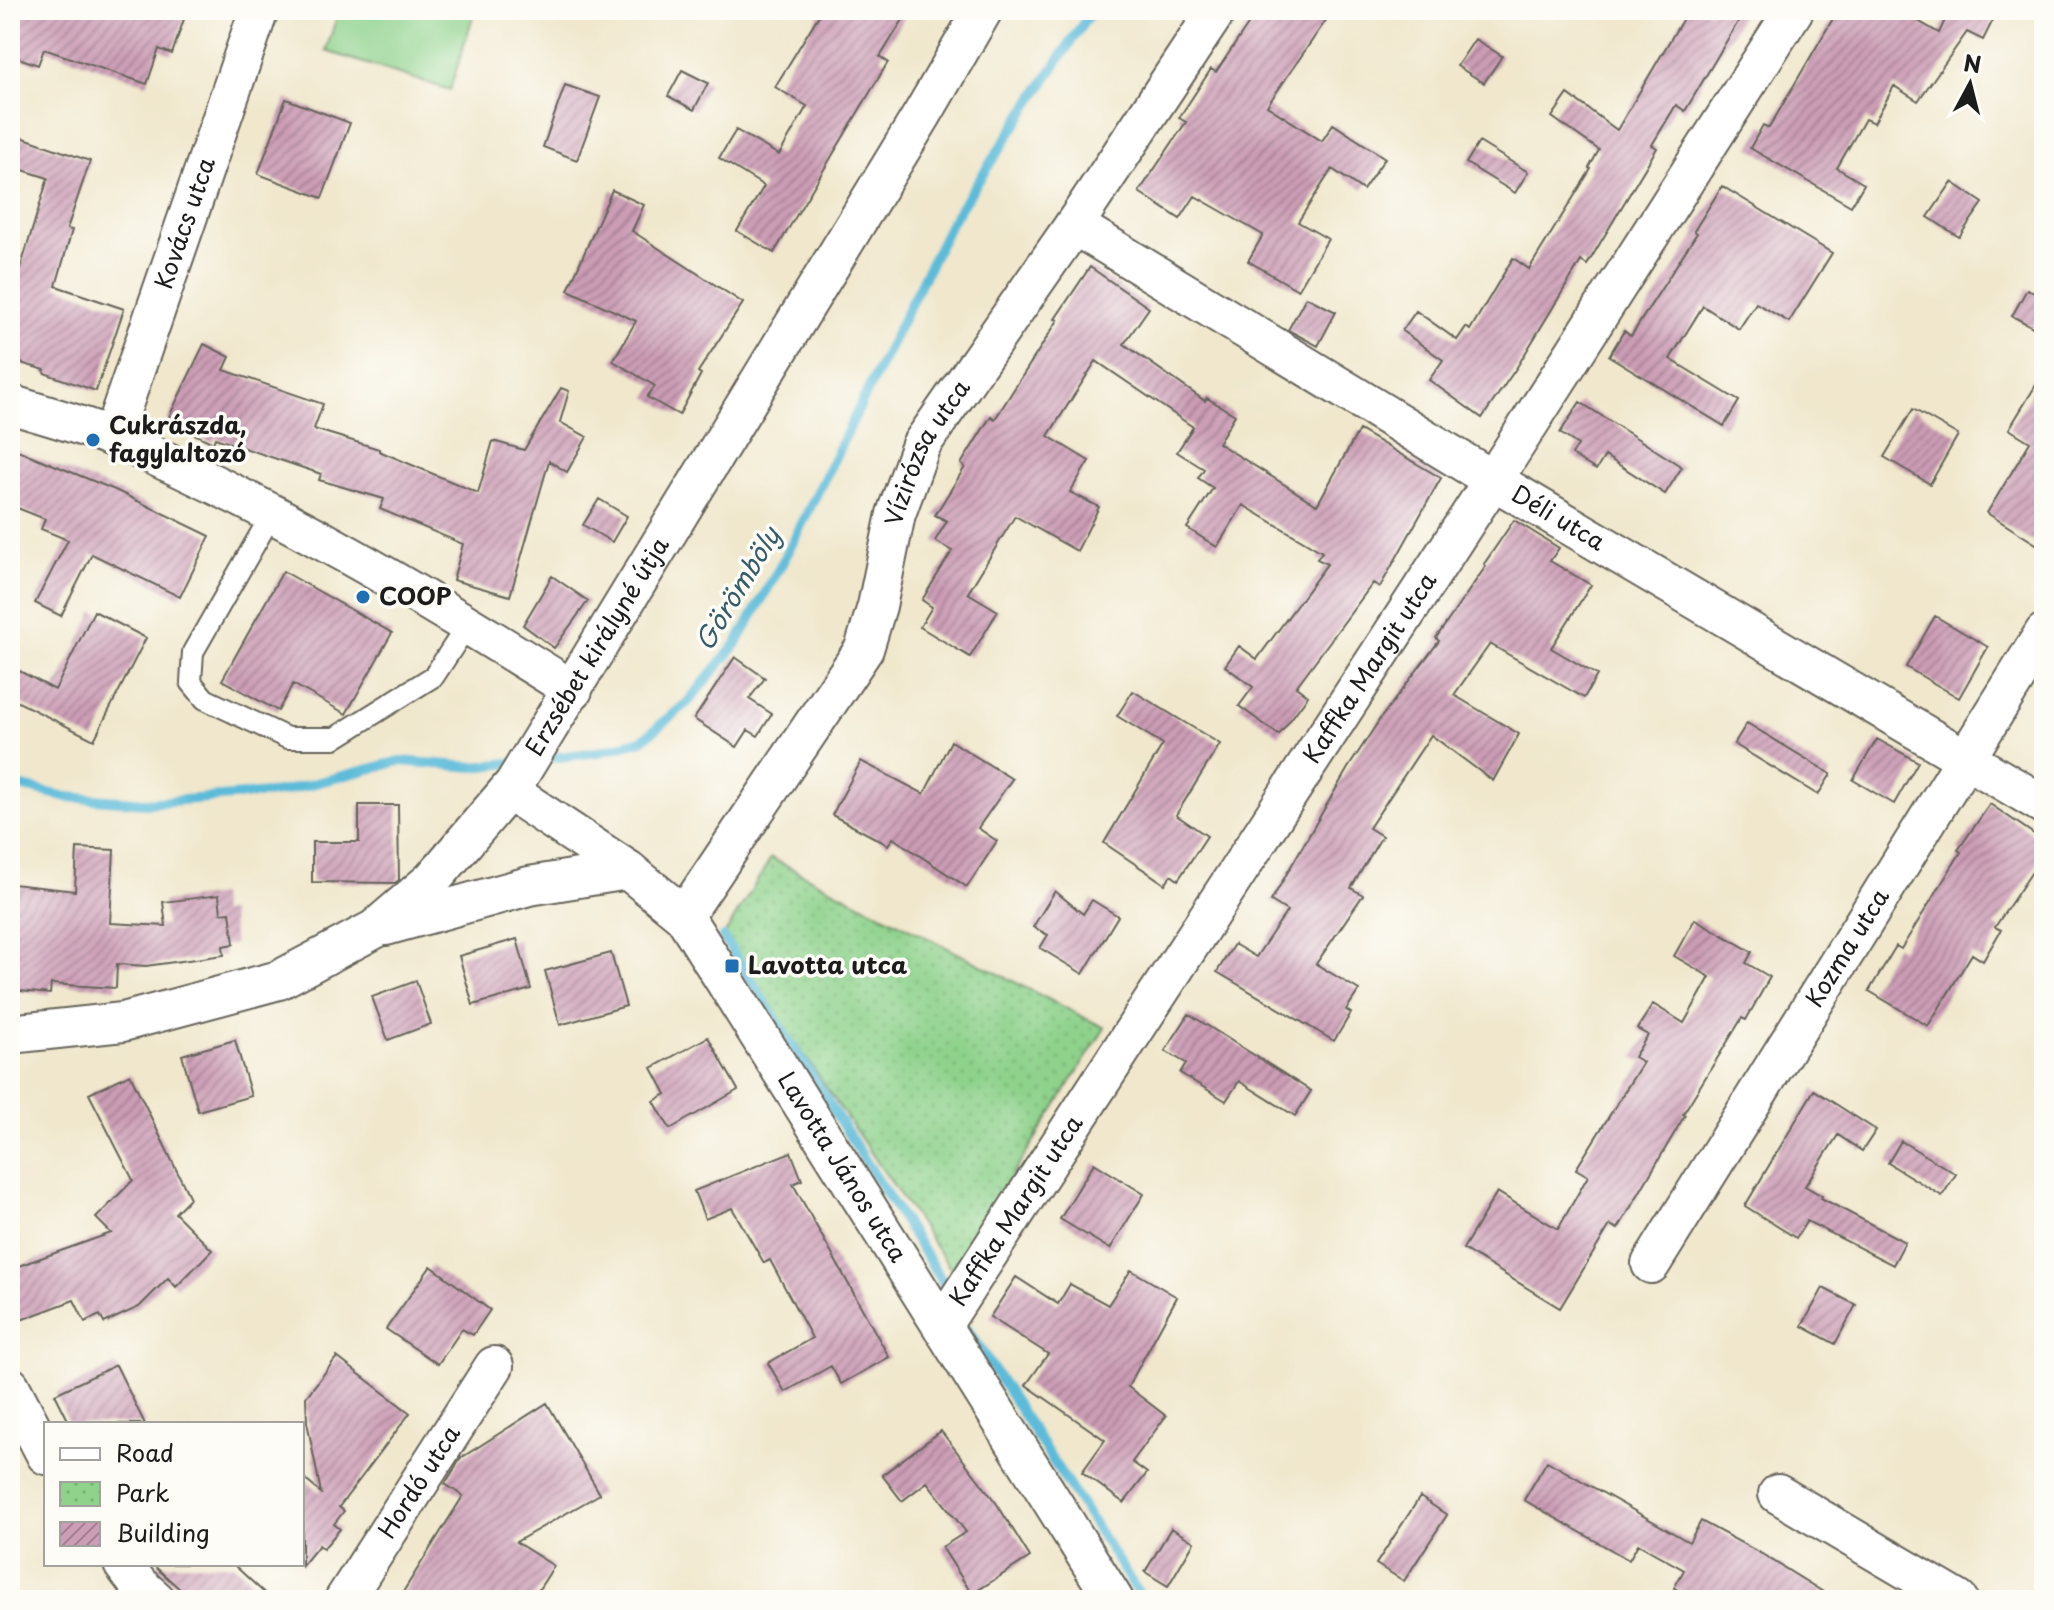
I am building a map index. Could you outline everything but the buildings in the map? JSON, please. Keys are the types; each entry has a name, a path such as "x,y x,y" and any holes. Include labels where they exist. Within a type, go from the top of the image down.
{"street":[{"name":"Kovács utca","path":"112,437 259,10"},
{"name":"Erzsébet királyné útja","path":"10,1034 123,1022 279,980 375,929 432,880 512,787 983,10"},
{"name":"Vízirózsa utca","path":"684,916 864,649 877,606 896,514 921,445 1074,225 1217,10"},
{"name":"Kaffka Margit utca","path":"942,1325 1493,480 1794,10"},
{"name":"Déli utca","path":"1074,225 1493,480 2044,805"},
{"path":"10,404 112,437 273,512 468,624 573,690"},
{"name":"Kozma utca","path":"1651,1264 2044,633"},
{"name":"Lavotta János utca","path":"512,787 628,870 684,916 1114,1600"},
{"path":"375,929 529,886 628,870"},
{"name":"Hordó utca","path":"344,1600 494,1366"},
{"path":"10,1386 44,1451"},
{"path":"1778,1494 1958,1600"},
{"path":"125,1566 156,1600"}],"lane":[{"path":"273,512 193,652 191,682 205,699 287,738 335,738 434,676 468,624"}],"green space":[{"path":"339,10 475,10 450,90 326,51"},
{"path":"771,858 1105,1028 952,1271 723,937"}],"waterway":[{"name":"Görömböly","path":"542,759 599,752 642,740 688,702 737,643 785,558 951,222 1092,10"},
{"name":"Görömböly","path":"10,784 67,797 146,803 281,792 400,761 474,767 518,762"},
{"path":"723,937 944,1284"},
{"path":"968,1330 1143,1600"}],"place":[{"name":"Cukrászda, fagylaltozó","path":"93,440"},
{"name":"COOP","path":"363,597"},
{"name":"Lavotta utca","path":"732,966"}]}
